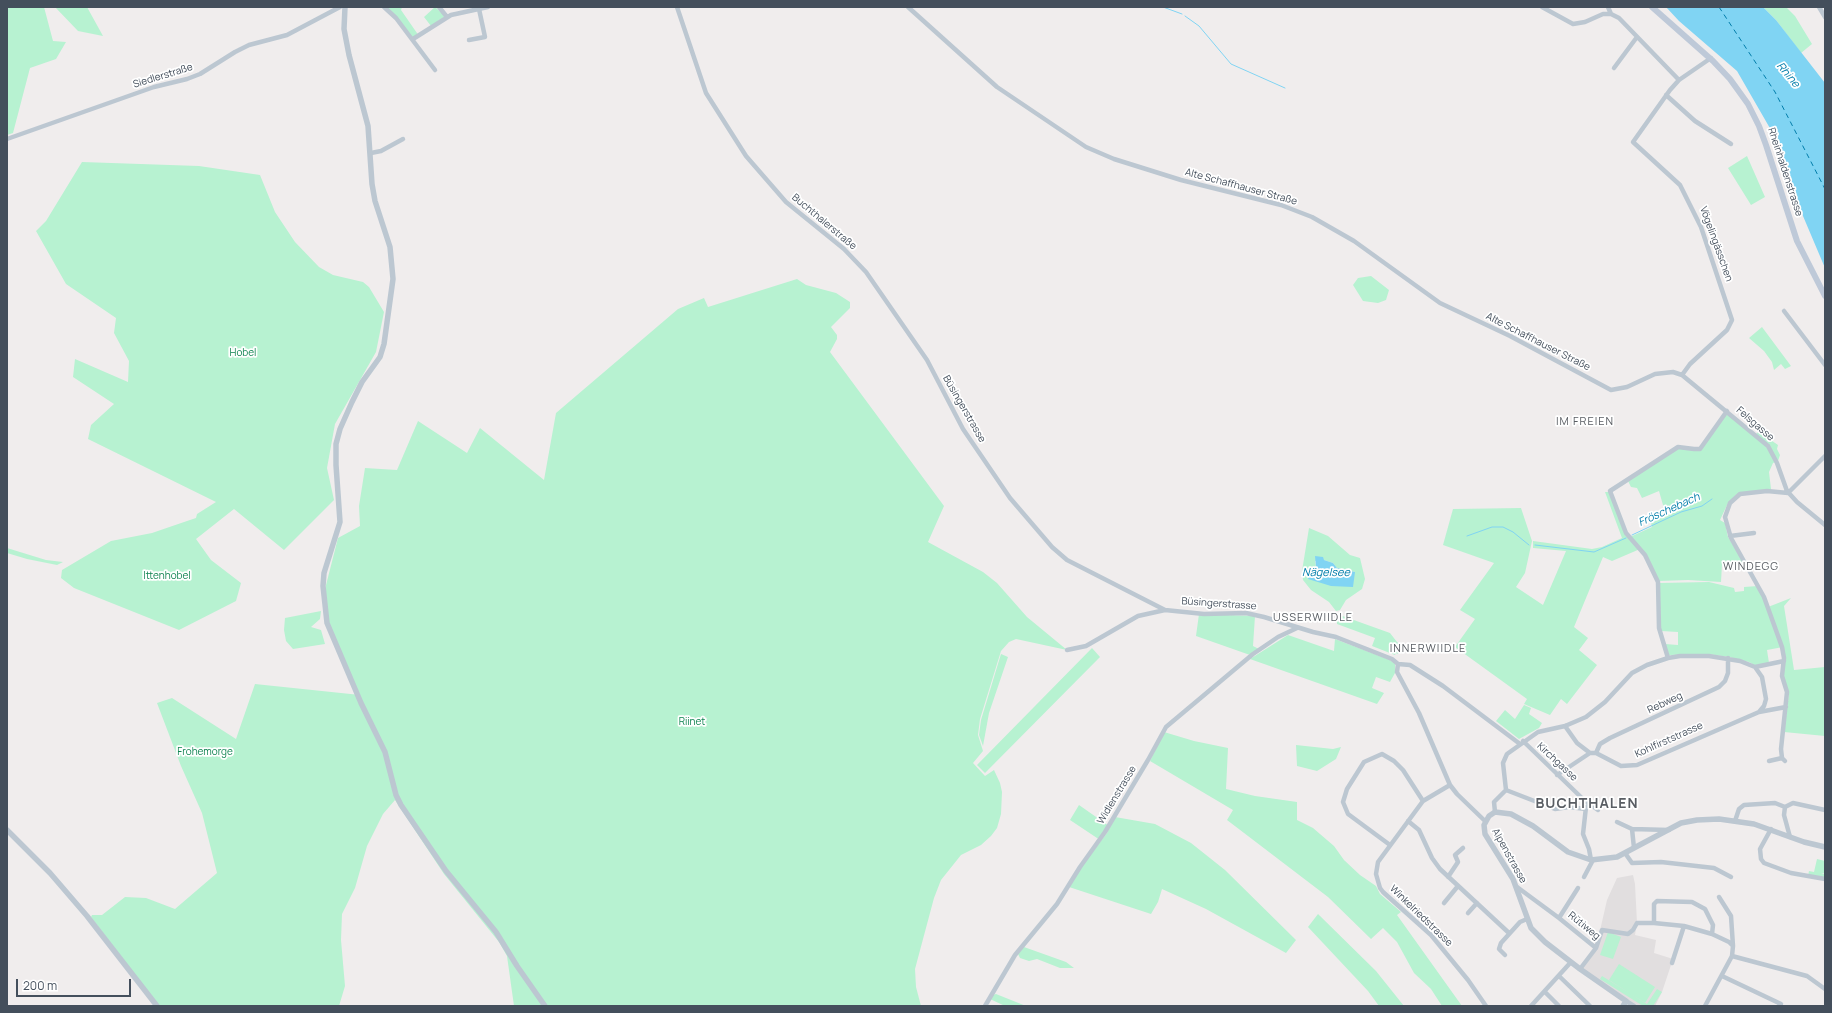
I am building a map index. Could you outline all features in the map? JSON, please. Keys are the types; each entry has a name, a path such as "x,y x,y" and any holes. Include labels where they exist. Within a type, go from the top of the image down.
{"main road":[{"name":"Rheinhaldenstrasse","path":"1652,7 1712,60 1738,89 1759,126 1793,230 1805,260 1825,296"}],"street":[{"name":"Siedlerstraße","path":"7,139 154,87 187,79 200,74 249,45 287,35 340,7"},
{"path":"345,7 344,29 349,55 368,126 372,184 375,201 390,247 393,279 384,344 380,357 362,382 340,429 336,444 336,476 340,522 324,573 323,586 327,623 360,703 385,752 396,795 401,805 446,871 496,932 517,966 545,1006"},
{"path":"384,7 392,12 435,70"},
{"path":"438,7 447,17"},
{"path":"413,39 447,17 460,12 488,7"},
{"name":"Buchthalerstraße","path":"677,7 706,93 746,156 786,202 844,249 866,272 927,360"},
{"name":"Alte Schaffhauser Straße","path":"908,7 997,86 1043,119 1086,147 1114,159 1181,180 1282,205 1312,217 1354,241 1440,303 1510,336 1611,390 1627,387 1655,374 1672,372 1682,375"},
{"path":"1542,7 1573,24 1585,22 1601,14 1611,14 1619,18 1679,80"},
{"path":"1608,7 1611,14"},
{"path":"1819,7 1825,17"},
{"path":"469,40 485,37 481,8"},
{"path":"1614,68 1637,37"},
{"name":"Vögelingässchen","path":"1682,375 1690,364 1727,330 1732,320 1701,227 1680,185 1633,142 1666,95 1679,80 1712,60"},
{"path":"1666,95 1695,120 1731,144"},
{"path":"371,153 381,151 403,139"},
{"path":"1784,311 1825,365"},
{"name":"Büsingerstrasse","path":"927,360 967,435 1010,498 1052,547 1068,560 1165,610 1204,614 1246,613 1297,628 1336,637 1392,659 1398,664 1410,665 1522,742"},
{"path":"1668,658 1659,628 1658,582 1645,555 1626,532 1610,491 1678,446 1694,449 1700,448 1726,411 1682,375"},
{"name":"Felsgasse","path":"1726,411 1768,446 1777,462 1788,493 1825,525"},
{"path":"1769,761 1783,759 1787,692 1782,676 1784,661 1779,635 1764,597 1730,536 1725,517 1730,503 1740,494 1767,491 1788,493 1825,456"},
{"path":"1730,536 1754,533"},
{"path":"1067,650 1086,646 1138,616 1165,610"},
{"name":"Widlenstrasse","path":"985,1006 1016,955 1057,904 1080,867 1105,832 1166,727 1253,654 1278,637 1297,628"},
{"path":"1495,812 1494,804 1506,790 1503,759 1507,754 1522,742 1540,731 1565,726 1586,717 1606,702 1632,674 1647,665 1668,658 1709,656 1740,661 1755,668 1784,661"},
{"name":"Rebweg","path":"1596,753 1600,744 1610,738 1719,687 1725,681 1728,673 1728,658"},
{"name":"Alpenstrasse","path":"1398,664 1397,672 1422,720 1450,785 1457,794 1485,820 1486,834 1517,887 1527,919 1537,935 1624,1003 1634,1006"},
{"name":"Kohlfirststrasse","path":"1590,753 1596,753 1621,766 1637,765 1759,712 1764,706 1766,699 1762,677 1755,668"},
{"path":"1759,712 1786,707"},
{"path":"1557,775 1590,753 1577,743 1565,726"},
{"name":"Kirchgasse","path":"1522,742 1585,801 1598,810"},
{"path":"1390,845 1348,814 1343,802 1347,789 1364,762 1382,754 1394,761 1404,771 1423,801"},
{"name":"Winkelriedstrasse","path":"1450,785 1423,801 1378,862 1376,874 1380,888 1434,938 1468,980 1486,1006"},
{"path":"1506,790 1556,809 1569,807 1586,808"},
{"path":"1584,877 1592,860 1583,834 1586,808 1585,801"},
{"path":"1735,821 1739,809 1744,805 1775,803 1784,807 1793,803 1825,810"},
{"path":"1784,807 1784,815 1790,837"},
{"path":"1485,820 1495,812 1510,814 1523,820 1568,852 1592,860 1607,860 1625,853 1682,823 1697,820 1735,821 1771,829 1790,837 1825,847"},
{"path":"1408,821 1419,830 1435,863 1448,877 1509,933"},
{"path":"1617,822 1632,829 1669,830"},
{"path":"1632,829 1634,848"},
{"path":"1771,829 1760,849 1759,854 1764,863 1791,873 1825,879"},
{"path":"7,830 50,873 87,916 157,1006"},
{"path":"1448,877 1458,862 1455,855 1463,848"},
{"path":"1625,853 1632,863 1676,863 1714,868 1730,877"},
{"path":"1444,903 1458,886"},
{"name":"Rütiweg","path":"1517,887 1596,948"},
{"name":"Rütiweg","path":"1559,918 1578,888"},
{"path":"1705,1006 1732,956 1733,946 1731,916 1719,897"},
{"path":"1654,923 1654,904 1657,901 1692,902 1705,909 1713,925 1712,934"},
{"path":"1468,913 1477,903"},
{"path":"1505,955 1499,949 1501,943 1520,922 1527,919"},
{"path":"1580,969 1596,948 1602,930 1628,934 1633,930 1637,923 1684,926 1712,934 1733,946"},
{"path":"1672,963 1684,926"},
{"path":"1732,956 1807,976 1825,989"},
{"path":"1532,1006 1571,962"},
{"path":"1559,976 1590,1006"},
{"path":"1722,976 1780,1005"},
{"path":"1545,992 1559,1006"}],"shaded area":[{"path":"1633,875 1635,884 1637,923 1635,935 1656,940 1654,953 1673,959 1662,992 1655,1006 1634,1006 1580,969 1596,948 1607,900 1617,878"}],"green space":[{"path":"7,7 44,7 53,41 66,42 56,59 30,68 13,133 7,135"},
{"path":"55,7 87,7 103,36 78,31"},
{"path":"384,7 402,7 401,10 419,36 413,39"},
{"path":"435,7 444,15 444,17 431,26 424,17"},
{"path":"1763,7 1786,7 1795,16 1812,44 1801,53 1776,20"},
{"path":"1747,156 1765,197 1751,205 1728,168"},
{"name":"Hobel","path":"82,162 199,166 260,175 275,212 295,242 319,267 333,275 363,282 369,287 384,312 376,352 335,424 327,468 334,500 284,550 234,509 196,539 211,560 241,583 236,601 179,630 74,588 61,578 62,570 111,541 152,533 196,518 197,514 216,502 88,439 91,425 114,404 73,377 75,359 128,382 129,361 114,333 116,318 66,284 36,231 46,221"},
{"path":"1371,276 1389,290 1386,300 1378,303 1363,301 1353,285 1358,278"},
{"name":"Riinet","path":"797,279 806,285 836,293 850,302 850,308 831,327 837,335 837,339 830,352 944,506 928,542 983,572 997,583 1027,617 1067,650 1016,639 1009,642 1001,651 980,719 978,735 983,751 973,763 985,776 994,770 1002,792 1001,814 997,828 991,836 981,845 961,855 941,880 934,898 915,969 916,987 921,1006 514,1006 507,956 499,942 444,874 395,800 383,814 367,846 355,888 342,914 341,940 345,986 339,1006 158,1006 91,917 92,915 102,915 125,897 146,898 175,909 217,873 202,813 181,766 157,703 172,698 236,739 255,684 360,695 327,623 325,589 338,538 360,526 359,506 365,468 397,470 418,421 467,453 480,428 544,480 556,413 678,309 704,298 708,307"},
{"path":"1762,327 1791,366 1785,369 1781,364 1774,370 1772,362 1764,351 1749,338"},
{"path":"1726,415 1730,415 1754,435 1759,432 1778,445 1777,449 1780,455 1778,461 1773,463 1769,472 1771,489 1737,494 1728,503 1720,520 1725,523 1728,537 1746,566 1722,564 1721,582 1688,580 1659,581 1647,556 1630,537 1652,527 1649,516 1665,512 1659,491 1642,498 1637,488 1631,487 1628,481 1677,448 1700,450"},
{"path":"1605,492 1609,492 1626,536 1640,549 1612,561 1603,557 1574,627 1588,638 1579,650 1597,665 1567,704 1561,699 1550,715 1524,704 1527,699 1455,647 1475,619 1460,610 1494,563 1443,545 1453,509 1521,508 1532,541 1525,573 1516,587 1543,605 1566,551 1533,548 1533,541 1592,549 1602,547 1622,538"},
{"path":"1309,528 1328,536 1350,555 1360,558 1365,579 1362,589 1346,600 1340,610 1336,611 1329,602 1311,590 1303,580 1302,571","holes":["1324,560 1333,563 1337,568 1355,572 1311,572 1316,567 1315,561"]},
{"path":"7,548 46,560 63,562 57,565 27,559 7,553"},
{"path":"1709,582 1734,588 1735,592 1744,591 1744,587 1758,586 1768,607 1791,598 1784,606 1794,670 1825,667 1825,736 1784,732 1789,694 1784,678 1783,647 1767,650 1769,663 1756,666 1749,662 1729,657 1708,654 1669,655 1665,644 1678,645 1678,632 1661,631 1659,583"},
{"path":"321,611 320,619 311,627 321,630 325,644 293,649 286,641 284,630 285,618"},
{"path":"1199,614 1255,616 1253,646 1259,649 1250,655 1196,636"},
{"path":"1337,614 1390,633 1403,647 1398,654 1396,653 1395,655 1372,646 1375,638 1337,624"},
{"path":"1288,635 1334,651 1335,639 1390,660 1395,664 1395,673 1390,682 1376,677 1372,688 1384,693 1377,704 1250,659"},
{"path":"1092,648 1100,657 985,773 977,765"},
{"path":"1001,654 1008,657 989,713 983,746 979,735 981,720"},
{"path":"1524,705 1531,708 1529,714 1542,723 1539,728 1519,739 1496,721 1505,710 1515,719"},
{"path":"1164,732 1194,741 1228,748 1226,789 1255,796 1297,802 1297,820 1313,828 1334,846 1344,860 1360,875 1376,886 1380,894 1401,912 1397,915 1462,1006 1442,1006 1431,989 1414,973 1397,942 1383,928 1371,939 1328,897 1227,820 1233,810 1150,761"},
{"path":"1296,745 1333,749 1341,747 1336,759 1317,771 1297,766"},
{"path":"1079,805 1109,826 1100,840 1070,820"},
{"path":"1115,817 1155,824 1191,843 1225,870 1296,940 1286,953 1206,909 1162,889 1158,902 1151,914 1069,887 1081,867 1107,833"},
{"path":"1817,859 1825,861 1825,873 1821,873 1825,874 1825,878 1808,876 1809,871 1814,872"},
{"path":"1318,914 1376,971 1404,1006 1379,1006 1368,991 1308,927"},
{"path":"1608,932 1621,937 1613,959 1600,955"},
{"path":"1024,947 1066,962 1074,968 1060,968 1037,959 1029,961 1020,958 1018,954"},
{"path":"1619,964 1655,987 1645,1003 1609,980"},
{"path":"1602,976 1647,1004 1657,989 1662,992 1653,1006 1643,1006 1600,979"},
{"path":"996,994 1026,1006 1005,1006 990,999"}],"water":[{"name":"Rhine","path":"1666,7 1763,7 1776,20 1825,83 1825,268 1803,216 1775,137 1737,71 1679,21"},
{"name":"Nägelsee","path":"1315,556 1323,557 1324,560 1333,563 1337,568 1355,572 1353,587 1331,586 1308,579 1311,572 1316,567"}],"waterway":[{"path":"1163,7 1182,14"},
{"path":"1185,16 1199,26 1231,64 1285,88"},
{"name":"Fröschebach","path":"1632,535 1681,512 1702,506 1712,499"},
{"name":"Fröschebach","path":"1467,536 1492,527 1503,527 1513,532 1529,545"},
{"name":"Fröschebach","path":"1535,545 1594,552 1626,538"}],"ferry route":[{"path":"1719,7 1775,92 1825,189"}],"district":[{"name":"IM FREIEN","path":"1585,422"},
{"name":"WINDEGG","path":"1751,567"},
{"name":"USSERWIIDLE","path":"1313,618"},
{"name":"INNERWIIDLE","path":"1428,649"},
{"name":"BUCHTHALEN","path":"1587,804"}],"park label":[{"name":"Ittenhobel","path":"167,576"},
{"name":"Frohemorge","path":"205,752"}]}
